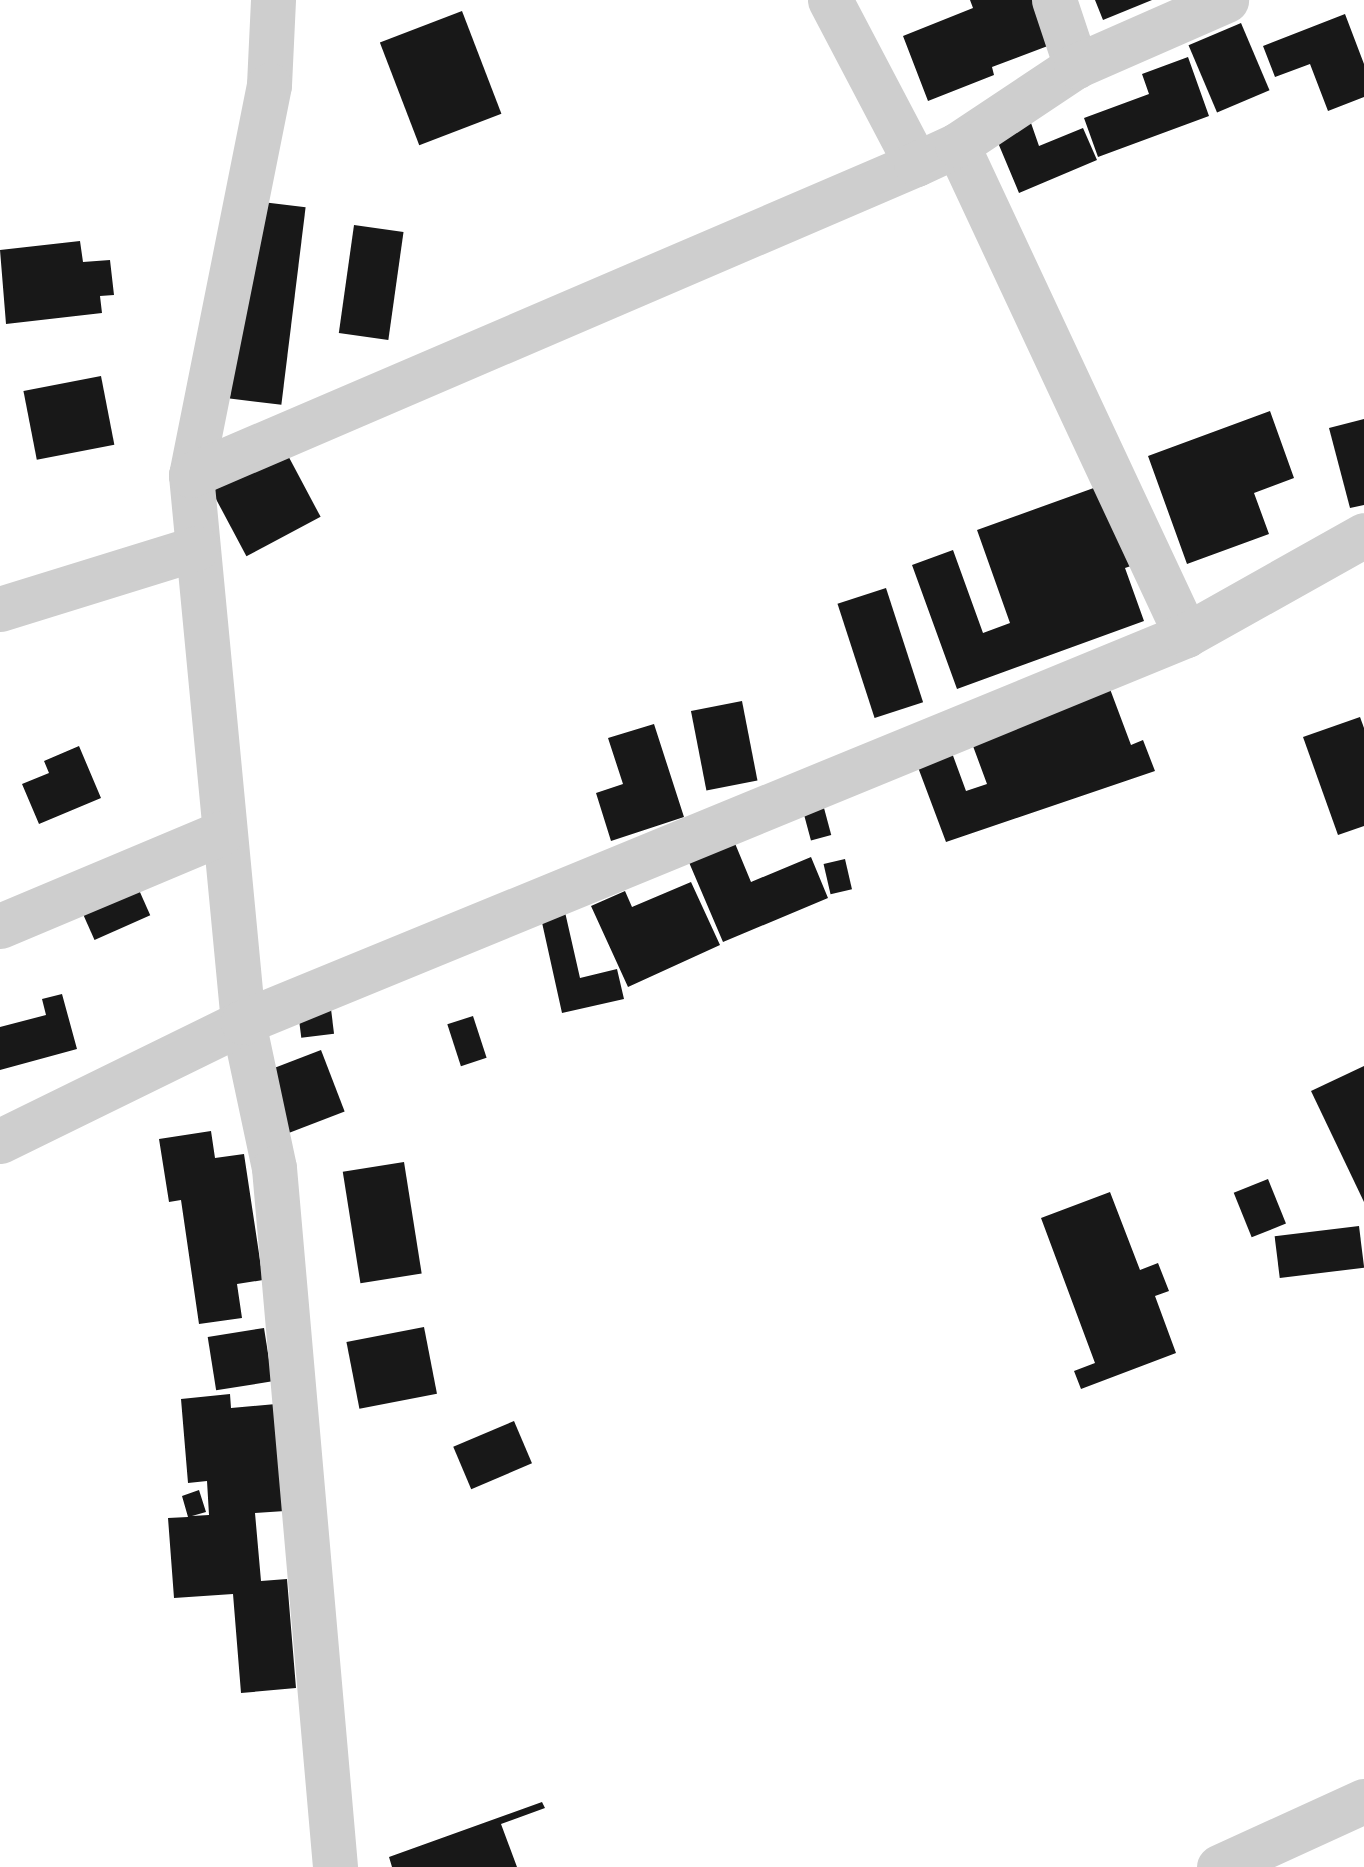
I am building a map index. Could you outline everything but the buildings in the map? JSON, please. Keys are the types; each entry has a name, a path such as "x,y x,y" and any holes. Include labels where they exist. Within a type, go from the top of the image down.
{"street":[{"path":"274,0 269,84 191,475 222,833 243,1022 274,1168 335,1867"},
{"path":"830,0 916,164"},
{"path":"1054,0 1076,66"},
{"path":"191,475 916,164 957,144 1076,66 1226,0"},
{"path":"957,144 1186,635"},
{"path":"0,1140 243,1022 1186,635 1364,535"},
{"path":"0,608 197,548"},
{"path":"0,926 222,833"},
{"path":"1219,1867 1364,1801"}]}
